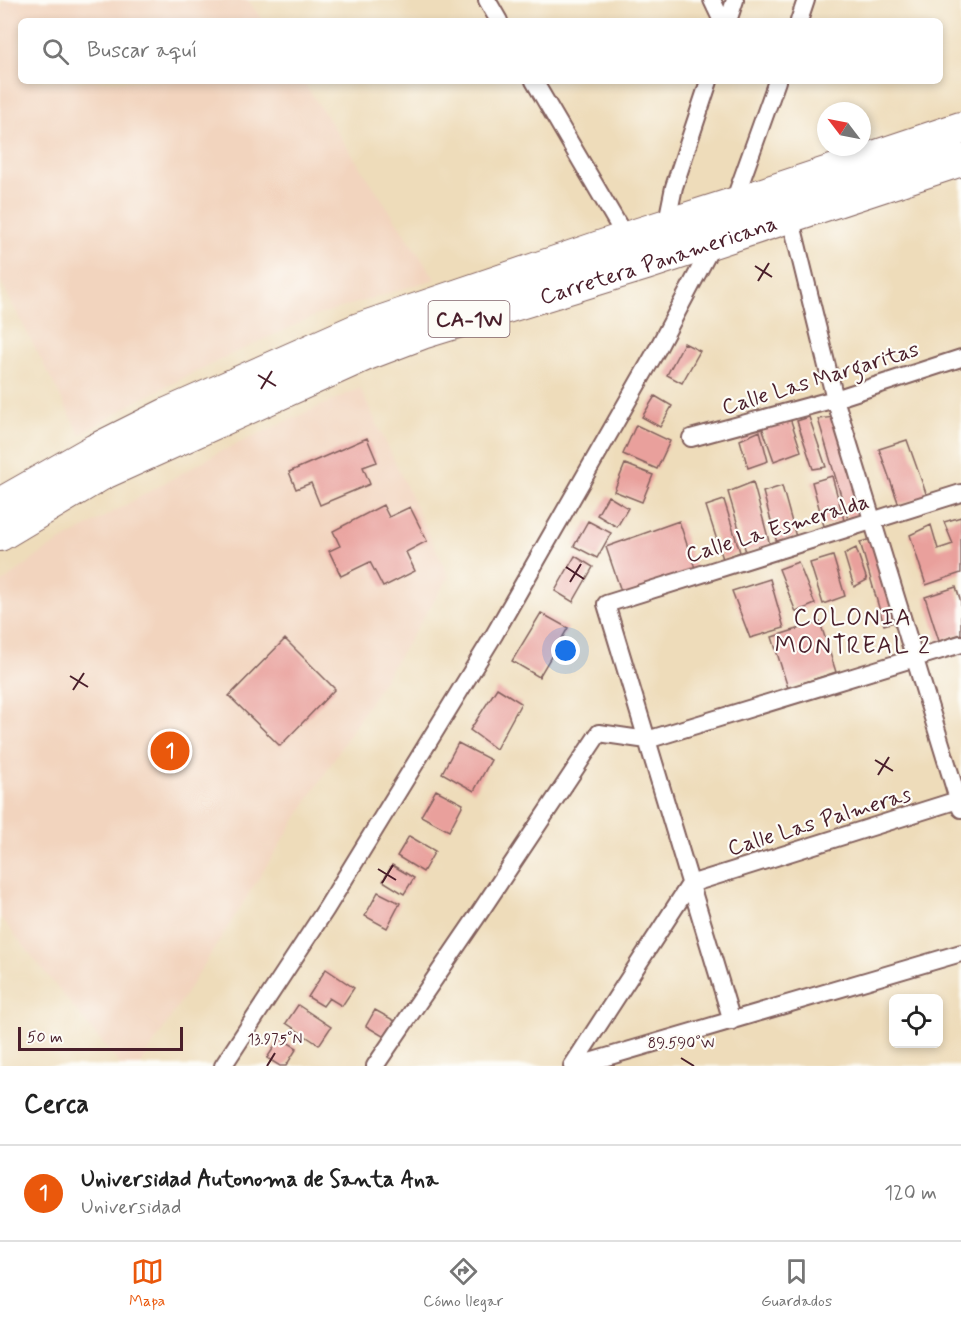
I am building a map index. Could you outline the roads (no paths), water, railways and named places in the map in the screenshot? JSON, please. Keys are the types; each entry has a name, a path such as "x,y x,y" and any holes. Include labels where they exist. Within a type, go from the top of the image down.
{"highway":[{"name":"Carretera Panamericana","path":"0,504 95,450 167,414 359,329 961,128"},
{"name":"Carretera Panamericana","path":"0,535 102,474 367,354 422,333 715,242 961,160"}],"street":[{"path":"487,0 497,18"},
{"path":"712,0 721,18"},
{"path":"729,18 735,0"},
{"path":"800,18 806,0"},
{"path":"536,84 626,238"},
{"path":"666,226 674,187 708,84"},
{"path":"733,204 776,84"},
{"path":"790,216 835,399 960,803"},
{"path":"223,1066 326,909 494,635 658,348 715,242"},
{"name":"Calle Las Margaritas","path":"692,438 835,399 961,358"},
{"name":"Calle La Esmeralda","path":"647,740 606,604 961,494"},
{"path":"375,1066 599,734 647,740 961,644"},
{"path":"647,740 732,1021"},
{"name":"Calle Las Palmeras","path":"690,884 960,803"},
{"path":"574,1066 690,884"},
{"path":"574,1066 961,953"}],"place":[{"name":"Universidad Autonoma de Santa Ana","path":"170,751"}],"district":[{"name":"COLONIA MONTREAL 2","path":"853,631"}]}
